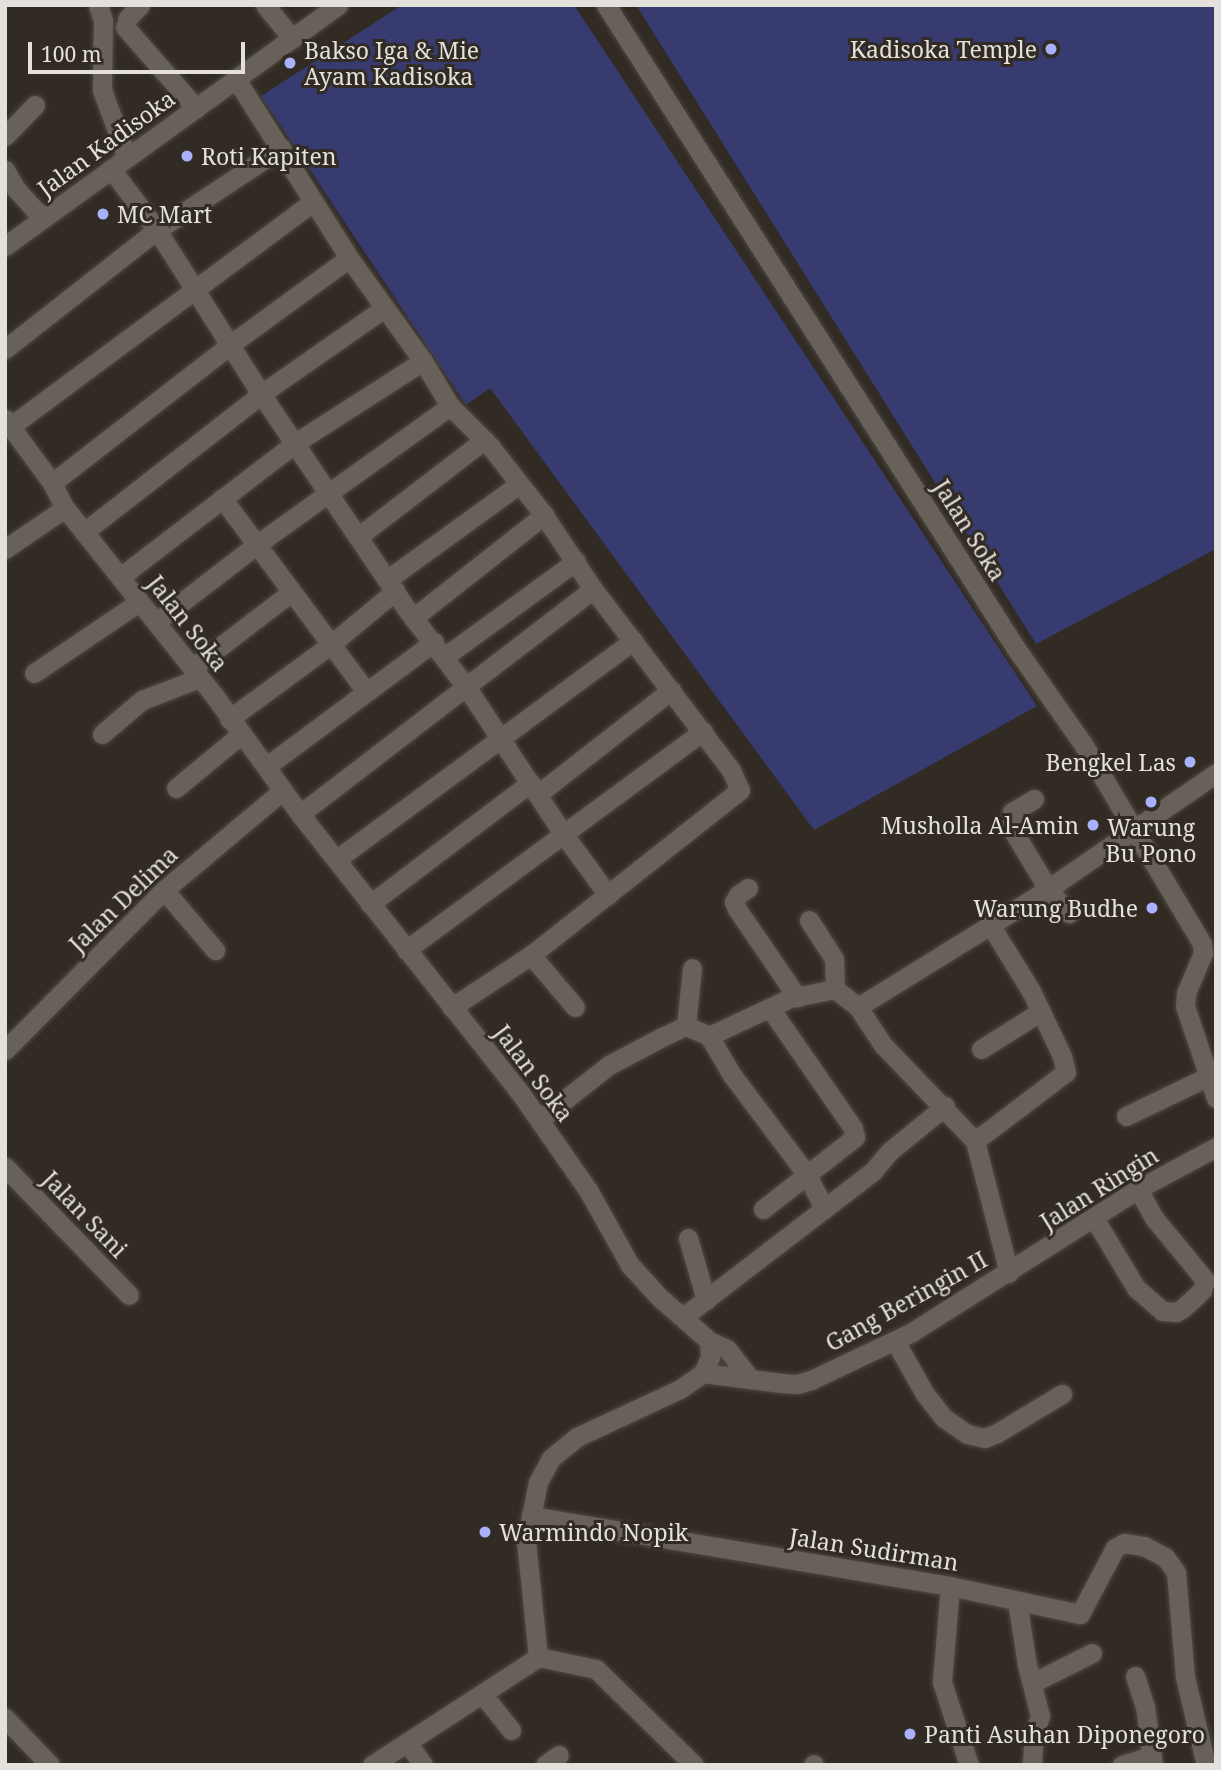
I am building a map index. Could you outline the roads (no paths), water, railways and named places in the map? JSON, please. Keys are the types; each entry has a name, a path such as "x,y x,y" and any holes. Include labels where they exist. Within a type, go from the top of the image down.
{"street":[{"path":"98,5 103,20 102,90 127,158"},
{"path":"265,5 292,38"},
{"name":"Jalan Kadisoka","path":"5,246 338,5"},
{"name":"Jalan Soka","path":"606,5 658,92 817,334 1015,648 1083,744 1202,944 1203,953 1186,993 1185,1006 1216,1098"},
{"path":"131,17 196,108"},
{"path":"236,79 349,258 383,309 423,361 450,406 484,440 544,515 593,589 731,770 740,790 531,955 452,1007"},
{"path":"5,136 34,106"},
{"path":"5,349 157,230 281,148"},
{"path":"111,169 157,230 261,394 413,618 503,739 562,832 608,895"},
{"path":"5,170 16,189 43,219"},
{"path":"5,549 65,508 52,483 8,422 313,202"},
{"path":"52,483 231,344 349,258"},
{"path":"83,532 261,394 383,309"},
{"path":"120,577 295,443 423,361"},
{"path":"156,622 329,491 450,406"},
{"path":"359,536 484,440"},
{"path":"176,788 234,727 330,645 391,585 519,484"},
{"path":"222,498 290,593 366,691"},
{"name":"Jalan Soka","path":"65,508 196,673 234,727 267,766 282,791 539,1120 589,1190 630,1265 659,1297 709,1341 727,1349 750,1378"},
{"path":"413,618 544,515"},
{"path":"267,766 366,691 439,650 576,561"},
{"path":"300,814 593,589"},
{"path":"102,734 142,699 196,673 290,593"},
{"path":"34,673 139,602"},
{"path":"337,859 634,641"},
{"path":"370,904 671,690"},
{"path":"406,950 562,832 703,731"},
{"path":"858,1007 1048,889 1216,773"},
{"name":"Jalan Delima","path":"5,1050 164,890 282,791"},
{"path":"1034,799 1012,811 1009,819 1018,842 1048,889 1069,913"},
{"path":"748,888 737,895 734,902 737,909 797,997"},
{"path":"164,890 215,950"},
{"path":"809,920 834,960 835,989"},
{"path":"975,1141 1066,1072 1062,1056 1040,1012 991,926"},
{"path":"531,955 575,1007"},
{"path":"686,1026 686,1004 692,968"},
{"path":"709,1036 797,997 835,989 858,1007 883,1045 975,1141 1009,1273"},
{"path":"763,1209 851,1143 855,1137 853,1128 770,1009"},
{"path":"981,1049 1040,1012"},
{"path":"686,1026 709,1036 732,1075 807,1175 824,1209"},
{"path":"539,1120 609,1065 686,1026"},
{"path":"1126,1116 1207,1077"},
{"path":"683,1317 873,1171 890,1151 945,1107"},
{"name":"Jalan Ringin","path":"1009,1273 1138,1189 1216,1147"},
{"name":"Jalan Sani","path":"5,1167 129,1295"},
{"path":"1094,1218 1136,1289 1162,1311 1177,1312 1202,1290 1205,1280 1154,1218 1138,1189"},
{"path":"688,1238 706,1300"},
{"name":"Gang Beringin II","path":"703,1373 797,1384 895,1341 1009,1273"},
{"path":"538,1657 526,1541 538,1482 551,1458 577,1437 680,1389 703,1373 710,1357 709,1341"},
{"path":"895,1341 925,1394 944,1418 967,1434 985,1438 997,1433 1062,1394"},
{"name":"Jalan Sudirman","path":"531,1516 950,1586 1080,1614 1115,1548 1124,1543 1133,1544 1165,1557 1176,1572 1185,1677 1206,1765"},
{"path":"950,1586 942,1682 969,1765"},
{"path":"1017,1601 1040,1716 1034,1732 1032,1765"},
{"path":"1032,1683 1091,1653"},
{"path":"372,1765 538,1657 596,1669 694,1765"},
{"path":"1122,1765 1152,1760 1145,1706 1135,1676"},
{"path":"483,1695 511,1730"},
{"path":"5,1718 50,1765"},
{"path":"407,1742 423,1765"}],"place":[{"name":"Kadisoka Temple","path":"1051,49"},
{"name":"Bakso Iga & Mie Ayam Kadisoka","path":"290,63"},
{"name":"Roti Kapiten","path":"187,156"},
{"name":"MC Mart","path":"103,214"},
{"name":"Bengkel Las","path":"1190,762"},
{"name":"Warung Bu Pono","path":"1151,802"},
{"name":"Musholla Al-Amin","path":"1093,825"},
{"name":"Warung Budhe","path":"1152,908"},
{"name":"Warmindo Nopik","path":"485,1532"},
{"name":"Panti Asuhan Diponegoro","path":"910,1734"}]}
